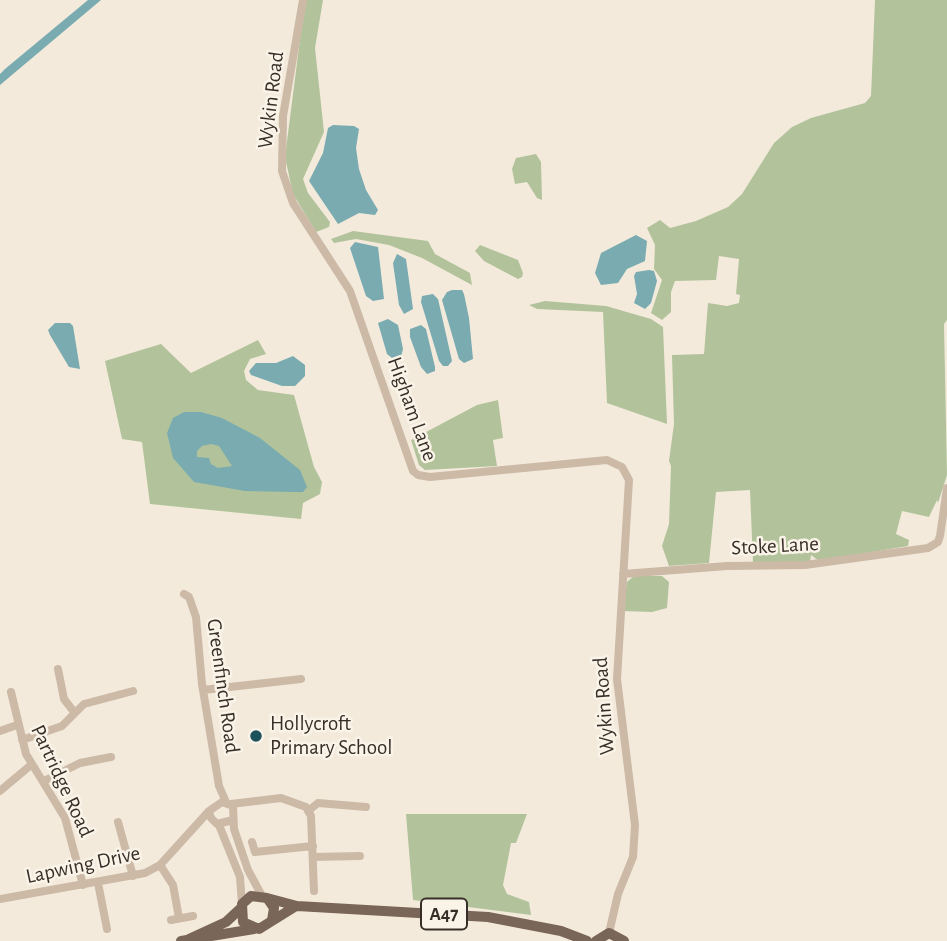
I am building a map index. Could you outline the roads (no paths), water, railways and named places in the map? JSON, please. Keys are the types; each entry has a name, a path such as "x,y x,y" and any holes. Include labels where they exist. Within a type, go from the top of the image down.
{"main road":[{"path":"185,940 226,922 251,896 264,897 274,908 272,920"},
{"name":"A47","path":"264,897 297,906 488,917 561,931 587,941"},
{"path":"241,906 243,922 254,929"},
{"path":"185,940 264,928 272,920 297,906"},
{"path":"596,941 609,933 624,941"}],"street":[{"name":"Wykin Road","path":"293,203 282,171 280,146 303,0"},
{"name":"Higham Lane","path":"293,203 350,291 407,460 418,475 430,477 607,460 615,462 626,473"},
{"name":"Wykin Road","path":"609,933 618,894 633,857 635,825 617,679 630,490 626,473"},
{"name":"Stoke Lane","path":"623,574 727,566 805,565 928,548 938,542 940,536 947,488"},
{"name":"Greenfinch Road","path":"184,594 189,597 196,617 203,690 219,786 229,803 233,818"},
{"path":"58,670 64,699 74,712"},
{"path":"203,690 301,680"},
{"path":"22,740 62,726 84,704 133,691"},
{"name":"Partridge Road","path":"11,692 17,725 31,765 44,781 69,828 83,885"},
{"path":"0,732 17,725"},
{"path":"44,781 79,763 111,757"},
{"path":"0,792 31,765"},
{"name":"Greenfinch Road","path":"212,808 219,786"},
{"path":"241,906 240,877 212,808 229,803 249,805 281,798 308,811"},
{"path":"308,811 318,803 366,807"},
{"path":"196,824 217,824 233,818 249,805"},
{"name":"Lapwing Drive","path":"0,899 132,876 160,865 212,808"},
{"path":"308,811 313,846 314,891"},
{"path":"233,818 248,870 264,897"},
{"path":"118,822 132,876"},
{"path":"252,842 255,852 313,846"},
{"path":"313,857 360,856"},
{"path":"160,865 173,885 175,919 193,916"},
{"path":"98,883 107,929"}],"water":[{"path":"88,0 101,0 0,85 0,74 5,69"},
{"path":"333,125 354,126 359,129 356,148 359,169 366,190 378,210 375,215 359,213 338,224 309,181 323,153 328,128"},
{"path":"636,235 647,241 645,261 627,269 618,283 601,285 595,273 601,253"},
{"path":"355,242 378,247 384,299 373,301 366,296 350,248"},
{"path":"397,254 406,259 413,309 404,314 399,305 393,263"},
{"path":"654,271 657,281 651,303 645,309 634,303 637,294 634,276 636,272"},
{"path":"462,290 469,318 473,359 464,363 459,359 442,300 447,292"},
{"path":"433,294 438,299 452,361 448,366 443,366 439,361 421,302 422,296"},
{"path":"388,319 398,325 403,349 401,357 392,358 387,354 378,323"},
{"path":"55,323 70,323 73,326 80,369 69,367 50,335 48,330"},
{"path":"421,325 426,329 435,367 435,371 427,374 421,367 410,337 410,329"},
{"path":"293,356 305,365 305,376 295,386 282,386 251,375 249,371 256,363 276,363"},
{"path":"184,412 201,412 222,418 260,438 300,470 307,487 303,492 245,491 194,482 173,458 167,433 173,418","holes":["202,446 219,446 232,466 218,468 211,464 209,458 197,457 197,451"]}],"place":[{"name":"Hollycroft Primary School","path":"256,736"}]}
